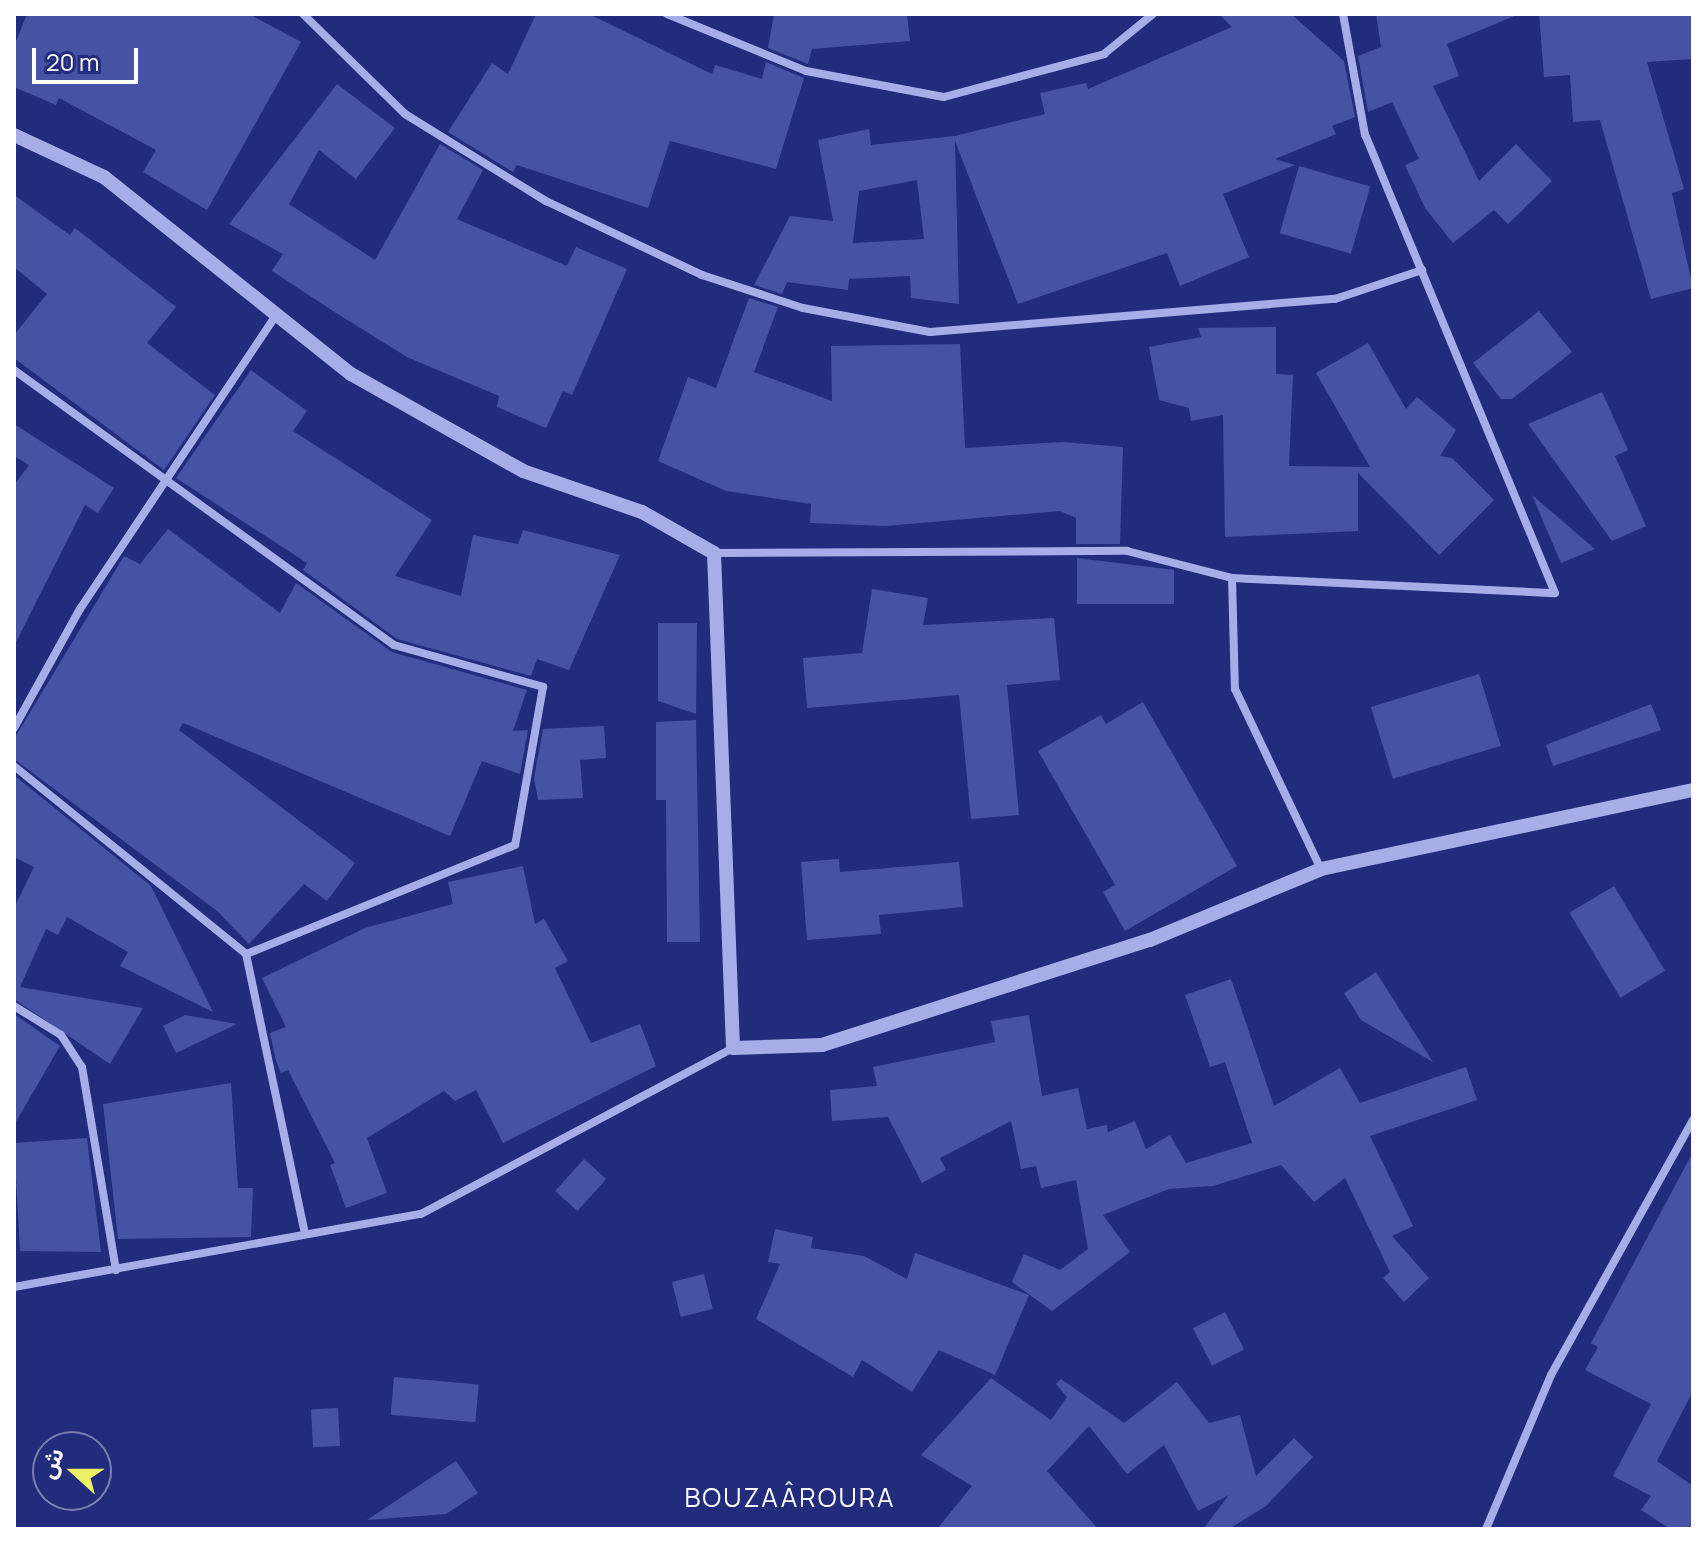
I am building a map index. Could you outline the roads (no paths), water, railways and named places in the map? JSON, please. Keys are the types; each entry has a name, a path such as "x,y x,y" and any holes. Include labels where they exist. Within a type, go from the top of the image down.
{"street":[{"path":"303,14 405,114 546,201 702,275 803,308 930,332 1335,299 1422,270"},
{"path":"667,14 806,71 944,97 1104,54 1153,14"},
{"path":"14,135 104,177 278,312 351,374 523,471 642,512 714,553 1127,551 1232,578 1555,593 1365,135 1343,14"},
{"path":"14,728 165,475 278,312"},
{"path":"14,370 165,475 394,645 543,687 515,845 246,954"},
{"path":"714,553 733,1048"},
{"path":"1232,578 1235,689 1321,869"},
{"path":"14,766 246,954 305,1233"},
{"path":"14,1287 421,1214 733,1048 822,1045 1150,940 1321,869 1693,790"},
{"path":"14,1006 61,1035 82,1067 116,1270"},
{"path":"1486,1529 1551,1375 1693,1120"}],"district":[{"name":"BOUZAÂROURA","path":"790,1498"}]}
